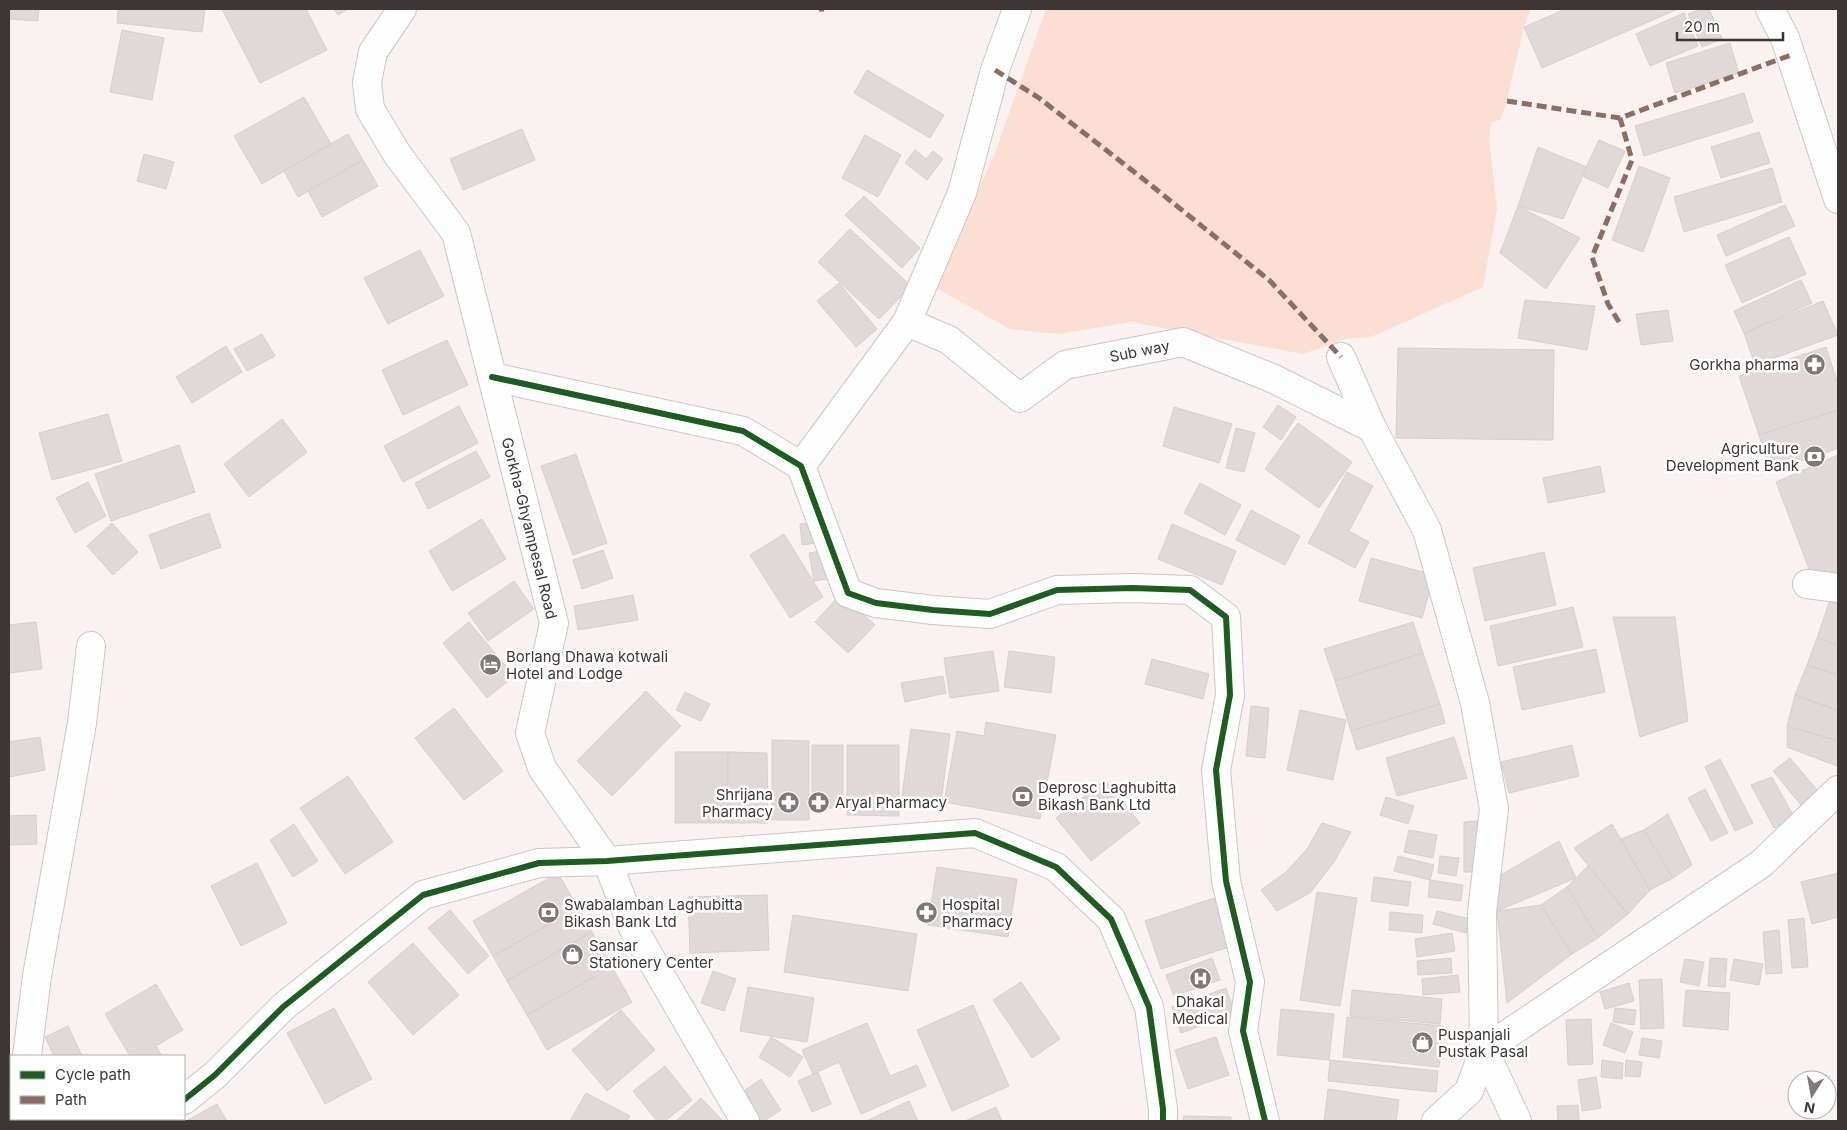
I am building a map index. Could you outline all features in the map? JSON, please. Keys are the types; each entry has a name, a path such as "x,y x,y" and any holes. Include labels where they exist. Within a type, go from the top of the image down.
{"street":[{"name":"Gorkha-Ghyampesal Road","path":"402,9 373,52 367,82 370,108 397,154 456,233 554,623 530,732 542,768 607,861 633,928 744,1121"},
{"path":"801,466 907,322 962,193 995,70 1017,9"},
{"path":"1770,9 1785,38 1838,199"},
{"name":"Sub way","path":"907,322 949,340 1020,398 1065,365 1183,342 1274,379 1372,428"},
{"path":"1341,357 1372,428 1428,530 1475,703 1494,809 1482,912 1484,1050 1469,1092 1436,1121"},
{"path":"492,377 743,431 801,466 848,593 876,603 990,614 1057,590 1134,588 1190,590 1226,617 1230,695 1216,770 1226,881 1250,982 1243,1031 1265,1121"},
{"path":"1807,584 1838,588"},
{"path":"28,1055 37,976 82,723 91,646"},
{"path":"1484,1050 1761,864 1838,790"},
{"path":"185,1099 215,1075 283,1007 423,895 539,863 607,861 975,833 1056,867 1111,919 1149,1007 1163,1110 1162,1121"},
{"path":"1484,1050 1516,1121"}],"shaded area":[{"path":"1046,9 1531,9 1524,27 1505,108 1500,120 1491,122 1489,138 1497,209 1483,287 1371,337 1346,339 1303,354 1131,322 1058,334 1010,329 936,288 937,281 995,153"}],"building":[{"path":"9,9 39,9 38,21 9,19"},
{"path":"118,9 205,9 202,32 117,23"},
{"path":"222,9 306,9 327,50 260,83"},
{"path":"334,9 348,9 338,15"},
{"path":"1566,9 1678,9 1542,68 1524,27"},
{"path":"1701,9 1709,9 1722,39 1702,47 1688,14"},
{"path":"1684,13 1698,46 1650,66 1636,34"},
{"path":"122,30 164,38 152,100 110,92"},
{"path":"1730,43 1739,73 1675,93 1666,63"},
{"path":"867,70 944,115 930,138 854,93"},
{"path":"1744,93 1753,122 1644,156 1635,126"},
{"path":"304,97 331,144 262,184 234,136"},
{"path":"522,129 535,160 463,190 450,159"},
{"path":"1759,132 1770,163 1721,178 1711,147"},
{"path":"348,134 363,160 298,197 284,171"},
{"path":"865,135 901,155 878,197 842,178"},
{"path":"1599,140 1625,151 1608,188 1582,176"},
{"path":"1538,147 1587,167 1563,219 1518,206"},
{"path":"915,150 926,159 933,151 943,159 927,180 905,163"},
{"path":"144,154 174,162 166,189 137,181"},
{"path":"363,160 378,186 322,217 308,191"},
{"path":"1639,166 1670,178 1643,252 1612,240"},
{"path":"1772,168 1782,202 1684,232 1674,197"},
{"path":"864,196 920,248 902,268 845,215"},
{"path":"1785,205 1795,226 1726,256 1717,235"},
{"path":"1518,206 1580,238 1546,289 1500,253"},
{"path":"850,229 911,286 879,319 818,262"},
{"path":"1789,237 1806,274 1742,303 1725,265"},
{"path":"420,250 444,296 388,324 364,278"},
{"path":"1801,280 1812,303 1744,333 1734,311"},
{"path":"839,283 877,329 856,347 817,301"},
{"path":"1525,300 1595,306 1587,350 1518,338"},
{"path":"1823,301 1838,335 1755,365 1744,333"},
{"path":"1668,310 1673,341 1641,345 1636,314"},
{"path":"262,334 275,356 247,371 234,349"},
{"path":"447,340 468,385 403,415 382,370"},
{"path":"226,346 242,372 192,403 176,377"},
{"path":"1826,347 1838,384 1838,410 1759,435 1739,376"},
{"path":"1398,348 1554,350 1553,440 1396,438"},
{"path":"1278,405 1296,417 1281,440 1263,427"},
{"path":"459,406 478,443 403,482 384,446"},
{"path":"1174,407 1232,424 1219,463 1163,446"},
{"path":"1838,410 1838,448 1815,457 1770,469 1759,435"},
{"path":"108,414 122,461 52,480 39,433"},
{"path":"282,419 307,452 249,497 224,464"},
{"path":"1298,423 1352,462 1319,508 1265,469"},
{"path":"1236,428 1255,433 1244,472 1226,468"},
{"path":"179,445 195,492 111,521 95,474"},
{"path":"476,451 490,477 428,509 415,483"},
{"path":"576,454 607,543 573,555 541,466"},
{"path":"1838,455 1838,578 1811,574 1776,482"},
{"path":"1600,466 1605,492 1548,503 1543,478"},
{"path":"1347,472 1373,486 1349,531 1369,542 1355,568 1308,543"},
{"path":"88,482 106,516 75,533 56,498"},
{"path":"1200,483 1241,505 1225,535 1184,513"},
{"path":"1251,510 1300,536 1285,565 1236,540"},
{"path":"209,513 221,547 161,569 149,535"},
{"path":"482,519 506,559 452,591 429,551"},
{"path":"829,521 831,541 802,545 800,524"},
{"path":"112,523 138,552 113,575 87,546"},
{"path":"1172,524 1236,551 1222,585 1158,559"},
{"path":"784,534 823,597 790,618 750,555"},
{"path":"834,549 839,577 814,581 809,553"},
{"path":"603,550 613,578 582,589 573,560"},
{"path":"1544,552 1556,605 1485,621 1473,568"},
{"path":"1371,558 1434,575 1422,618 1359,601"},
{"path":"514,581 534,609 488,641 468,613"},
{"path":"841,594 875,625 848,653 815,622"},
{"path":"1832,594 1838,596 1838,645 1817,638"},
{"path":"633,595 638,620 578,630 574,606"},
{"path":"1573,607 1583,647 1498,666 1490,626"},
{"path":"1613,617 1675,617 1688,721 1640,737"},
{"path":"36,622 42,669 9,673 9,625"},
{"path":"469,622 514,676 487,698 443,643"},
{"path":"1413,622 1423,653 1335,681 1324,649"},
{"path":"1817,638 1838,645 1838,675 1807,665"},
{"path":"1596,649 1605,692 1522,710 1513,667"},
{"path":"993,651 999,691 950,698 944,658"},
{"path":"1009,651 1055,657 1051,693 1004,687"},
{"path":"1423,653 1440,704 1351,731 1335,681"},
{"path":"1152,659 1209,674 1203,699 1145,684"},
{"path":"1807,665 1838,675 1838,711 1795,695"},
{"path":"943,676 946,693 905,702 901,683"},
{"path":"646,691 681,726 612,796 577,761"},
{"path":"685,692 710,704 701,721 676,710"},
{"path":"1795,695 1838,711 1838,741 1787,726"},
{"path":"1440,704 1445,723 1357,750 1351,731"},
{"path":"1251,706 1269,708 1265,758 1246,756"},
{"path":"454,708 503,771 464,800 415,738"},
{"path":"1300,710 1346,720 1333,780 1287,770"},
{"path":"986,722 1056,735 1040,819 944,802 957,731 984,736"},
{"path":"1787,726 1838,741 1837,766 1787,747"},
{"path":"911,729 950,734 941,802 902,796"},
{"path":"40,737 45,770 9,777 9,742"},
{"path":"1454,737 1467,778 1397,796 1386,758"},
{"path":"772,740 809,741 809,820 772,820"},
{"path":"812,745 843,745 843,808 812,808"},
{"path":"847,745 899,745 899,816 847,815"},
{"path":"1572,745 1579,776 1509,793 1501,762"},
{"path":"675,752 728,752 728,823 675,823"},
{"path":"728,752 767,753 768,823 728,823"},
{"path":"1790,758 1818,791 1801,805 1773,771"},
{"path":"1720,759 1753,823 1735,831 1705,767"},
{"path":"348,776 393,842 345,874 300,808"},
{"path":"1772,777 1794,817 1774,828 1751,785"},
{"path":"1105,780 1140,823 1091,861 1056,818"},
{"path":"1705,789 1728,833 1711,841 1688,798"},
{"path":"1386,797 1414,806 1408,824 1380,815"},
{"path":"1668,814 1692,865 1673,878 1644,830"},
{"path":"36,815 37,844 9,845 9,816"},
{"path":"1478,821 1479,872 1464,872 1464,822"},
{"path":"1322,823 1351,832 1334,862 1310,893 1277,911 1261,890 1286,872 1307,849"},
{"path":"294,824 318,861 293,877 270,840"},
{"path":"1612,824 1650,890 1628,914 1574,848"},
{"path":"1409,830 1437,835 1433,858 1404,852"},
{"path":"1644,830 1673,878 1650,890 1621,839"},
{"path":"1559,841 1576,878 1497,911 1501,875"},
{"path":"1398,856 1434,865 1430,880 1394,871"},
{"path":"1440,856 1459,858 1456,876 1438,873"},
{"path":"257,863 287,923 241,946 211,886"},
{"path":"1588,866 1628,914 1598,938 1567,887"},
{"path":"937,867 1017,879 1008,937 928,925"},
{"path":"558,873 578,908 493,956 473,921"},
{"path":"1838,873 1838,917 1812,924 1801,882"},
{"path":"1374,877 1411,882 1408,906 1371,901"},
{"path":"1430,880 1463,885 1461,901 1428,897"},
{"path":"1567,887 1598,938 1572,954 1541,905"},
{"path":"1317,892 1357,898 1340,1006 1300,1000"},
{"path":"767,895 769,950 690,953 688,897"},
{"path":"1214,898 1229,947 1161,969 1145,921"},
{"path":"1541,905 1572,954 1507,1003 1497,911"},
{"path":"578,908 592,932 507,981 493,956"},
{"path":"450,910 489,956 468,974 428,928"},
{"path":"1437,911 1470,919 1466,933 1433,924"},
{"path":"1390,912 1423,915 1422,933 1389,930"},
{"path":"793,915 917,934 908,991 784,972"},
{"path":"1804,918 1808,967 1792,968 1788,920"},
{"path":"1779,930 1782,973 1766,974 1763,932"},
{"path":"592,932 612,967 527,1015 507,981"},
{"path":"1452,933 1455,951 1417,957 1415,939"},
{"path":"413,943 459,995 413,1035 368,982"},
{"path":"1212,958 1220,980 1174,996 1166,975"},
{"path":"1451,958 1452,973 1418,975 1417,961"},
{"path":"1710,958 1727,959 1725,987 1708,986"},
{"path":"1685,959 1704,962 1699,986 1680,982"},
{"path":"1734,959 1763,964 1759,985 1730,980"},
{"path":"612,967 632,1002 547,1050 527,1015"},
{"path":"713,971 736,979 724,1011 701,1003"},
{"path":"1458,975 1460,992 1423,995 1422,979"},
{"path":"1662,979 1664,1028 1641,1029 1639,980"},
{"path":"1021,982 1060,1039 1032,1058 993,1000"},
{"path":"1629,983 1634,1001 1605,1009 1600,992"},
{"path":"156,984 183,1030 156,1046 161,1055 129,1055 105,1014"},
{"path":"748,987 814,998 807,1042 740,1031"},
{"path":"1226,988 1235,1014 1181,1033 1172,1007"},
{"path":"1352,990 1442,999 1440,1024 1350,1016"},
{"path":"1686,990 1730,993 1728,1030 1683,1026"},
{"path":"973,1005 1009,1086 952,1111 917,1030"},
{"path":"334,1008 372,1079 325,1104 287,1033"},
{"path":"1615,1008 1636,1010 1634,1025 1613,1022"},
{"path":"1281,1009 1334,1014 1329,1060 1277,1055"},
{"path":"621,1010 655,1050 607,1091 572,1050"},
{"path":"1347,1017 1443,1026 1439,1067 1343,1057"},
{"path":"1591,1019 1593,1064 1568,1065 1566,1020"},
{"path":"867,1023 890,1076 917,1065 926,1086 861,1114 839,1062 813,1074 802,1050"},
{"path":"1611,1023 1633,1032 1625,1053 1603,1045"},
{"path":"68,1026 82,1055 54,1055 45,1037"},
{"path":"771,1037 803,1057 790,1077 759,1057"},
{"path":"1216,1037 1229,1075 1188,1089 1175,1050"},
{"path":"1642,1038 1662,1041 1659,1058 1639,1055"},
{"path":"1330,1060 1438,1071 1436,1092 1328,1081"},
{"path":"1602,1060 1623,1063 1622,1079 1601,1077"},
{"path":"1626,1060 1642,1062 1640,1077 1625,1076"},
{"path":"665,1066 692,1100 665,1121 657,1121 633,1091"},
{"path":"818,1072 831,1104 812,1112 798,1081"},
{"path":"1596,1077 1601,1108 1582,1111 1578,1080"},
{"path":"761,1079 781,1110 764,1121 760,1121 741,1093"},
{"path":"1328,1089 1399,1100 1396,1121 1324,1121"},
{"path":"586,1093 630,1116 627,1121 570,1121"},
{"path":"701,1098 723,1121 676,1121"},
{"path":"909,1101 918,1121 866,1121"},
{"path":"217,1104 227,1121 186,1121"},
{"path":"1578,1105 1579,1121 1558,1121 1557,1106"},
{"path":"996,1107 1002,1121 965,1121"},
{"path":"1184,1116 1231,1117 1231,1121 1183,1121"}],"marked path":[{"path":"819,9 824,9"},
{"path":"1619,322 1608,304 1592,257 1632,160 1620,118 1791,55"},
{"path":"995,70 1039,98 1269,280 1341,357"},
{"path":"1507,101 1620,118"}],"cycle path":[{"path":"492,377 743,431 801,466 848,593 876,603 990,614 1057,590 1133,588 1190,590 1226,617 1230,695 1216,770 1226,881 1250,982 1243,1031 1265,1121"},
{"path":"185,1099 215,1075 283,1007 423,895 539,863 607,861 975,833 1056,867 1111,919 1149,1007 1163,1121"}],"place":[{"name":"Gorkha pharma","path":"1815,364"},
{"name":"Agriculture Development Bank","path":"1815,457"},
{"name":"Borlang Dhawa kotwali Hotel and Lodge","path":"490,665"},
{"name":"Deprosc Laghubitta Bikash Bank Ltd","path":"1022,796"},
{"name":"Aryal Pharmacy","path":"819,802"},
{"name":"Shrijana Pharmacy","path":"789,803"},
{"name":"Swabalamban Laghubitta Bikash Bank Ltd","path":"548,913"},
{"name":"Hospital Pharmacy","path":"926,913"},
{"name":"Sansar Stationery Center","path":"573,954"},
{"name":"Dhakal Medical","path":"1200,978"},
{"name":"Puspanjali Pustak Pasal","path":"1422,1043"}]}
